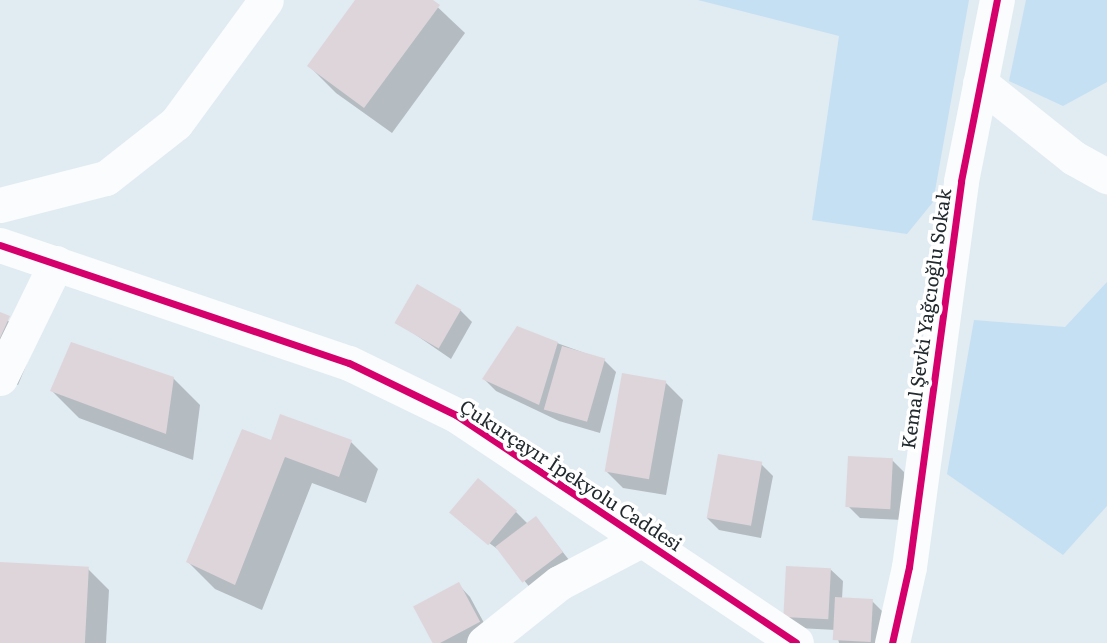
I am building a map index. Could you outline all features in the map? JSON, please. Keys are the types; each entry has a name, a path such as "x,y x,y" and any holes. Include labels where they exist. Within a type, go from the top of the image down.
{"street":[{"path":"0,205 106,178 176,122 266,0"},
{"name":"Kemal Şevki Yağcıoğlu Sokak","path":"892,643 909,567 961,181 997,0"},
{"path":"980,83 1074,158 1107,176"},
{"name":"Çukurçayır İpekyolu Caddesi","path":"0,245 349,363 456,415 796,643"},
{"path":"0,378 56,263"},
{"path":"484,643 559,583 641,540"}],"shaded area":[{"path":"698,0 969,0 933,202 907,234 812,220 839,36"},
{"path":"1026,0 1107,0 1107,82 1063,106 1009,81"},
{"path":"1107,282 1107,506 1063,555 947,474 974,320 1065,327"}],"building":[{"path":"355,0 433,0 440,5 364,108 307,66"},
{"path":"417,284 461,310 439,348 394,323"},
{"path":"0,312 10,316 0,338"},
{"path":"517,326 558,342 539,405 482,379"},
{"path":"71,342 174,377 166,434 50,391"},
{"path":"562,346 605,358 587,422 544,409"},
{"path":"622,373 666,381 649,479 605,471"},
{"path":"280,414 352,440 339,477 285,457 235,585 186,562 242,429 271,440"},
{"path":"718,454 762,462 751,526 707,518"},
{"path":"848,456 893,458 890,509 845,507"},
{"path":"478,478 517,511 488,545 449,512"},
{"path":"536,516 563,552 522,583 495,547"},
{"path":"0,562 89,567 85,643 0,643"},
{"path":"786,566 831,568 828,619 783,617"},
{"path":"459,582 480,622 440,643 433,643 413,606"},
{"path":"835,597 873,599 871,642 833,640"}],"cycle path":[{"path":"892,643 909,567 961,181 997,0"},
{"path":"0,245 349,363 456,415 796,643"}]}
